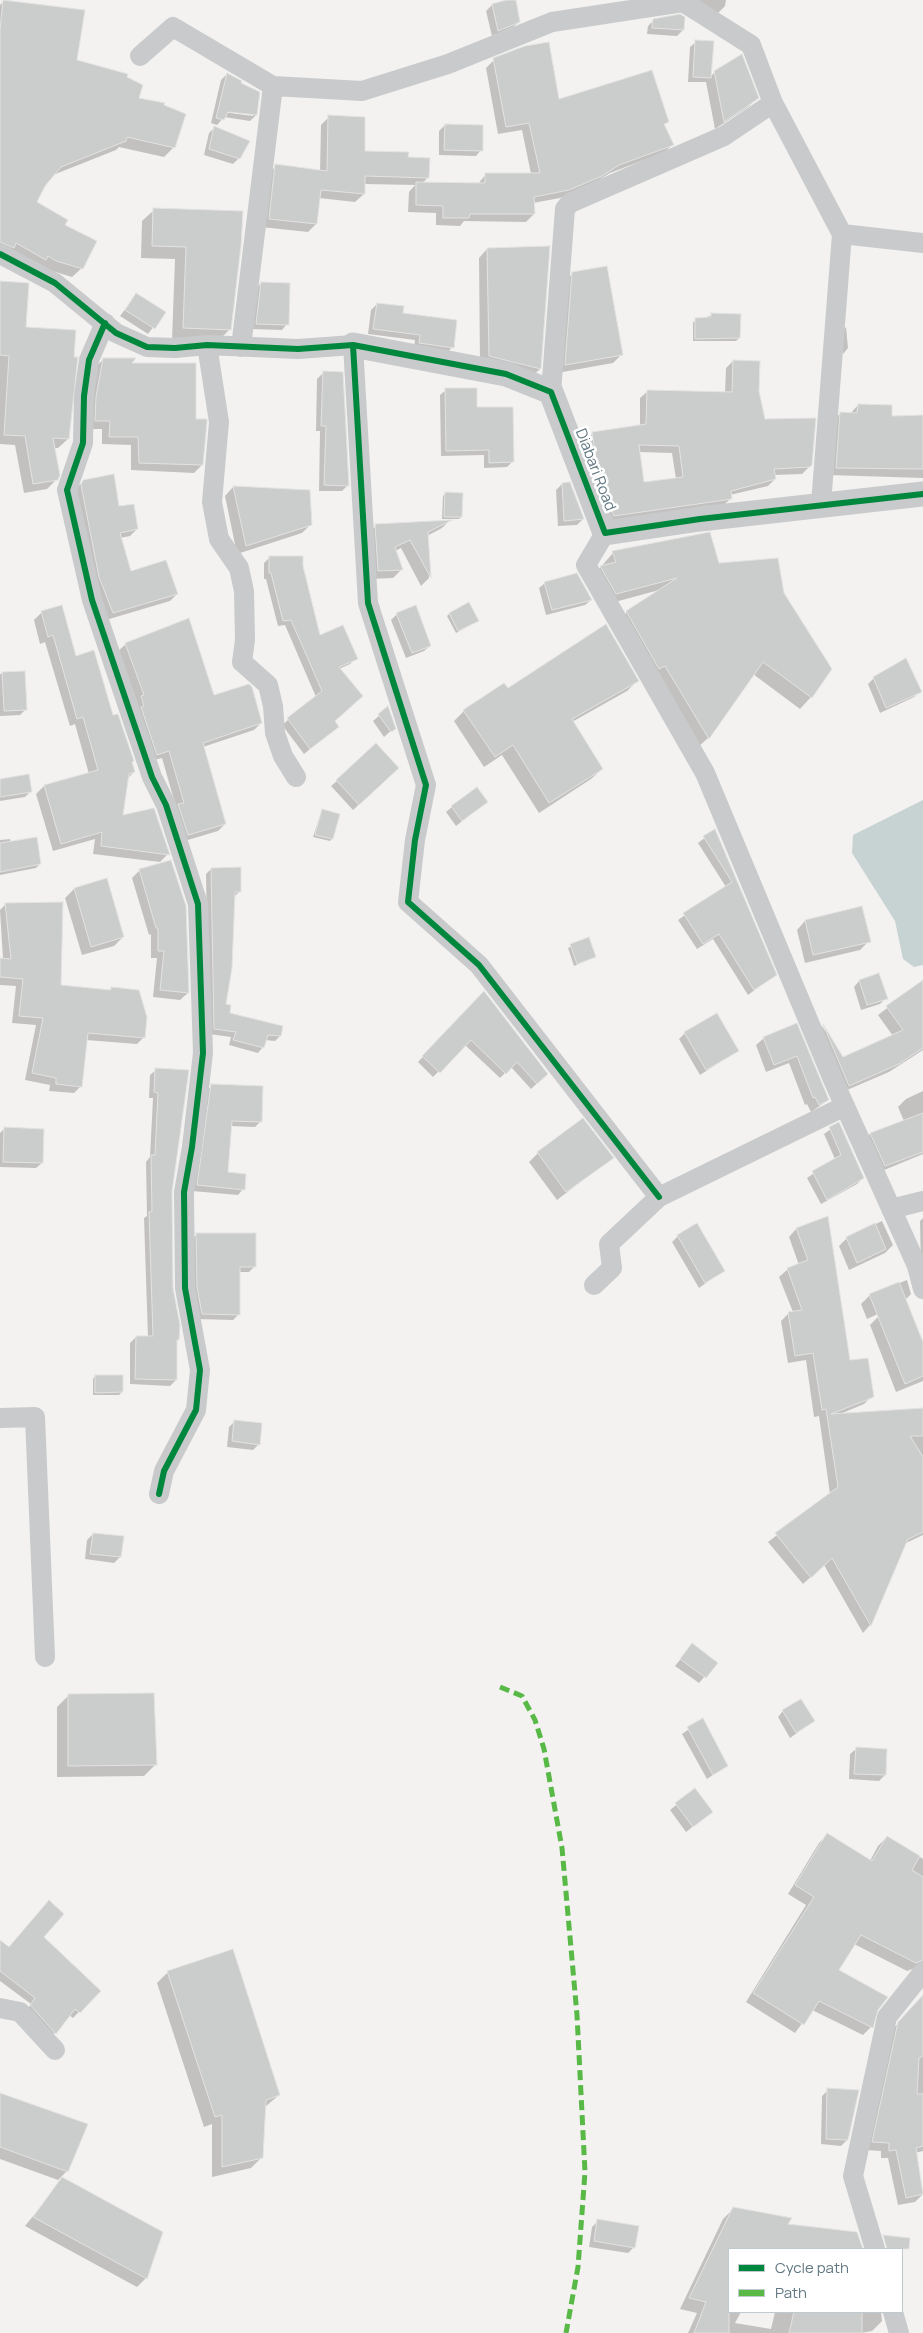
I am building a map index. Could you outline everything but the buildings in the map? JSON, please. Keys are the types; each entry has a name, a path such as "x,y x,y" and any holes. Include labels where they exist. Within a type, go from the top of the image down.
{"street":[{"path":"140,56 172,26 273,86 362,90 448,64 552,22 683,2 751,45 773,103 842,234 821,504"},
{"path":"241,347 273,86"},
{"path":"0,254 55,283 116,334 147,346 175,348 207,345 298,349 353,345 506,374 551,392 564,209 570,203 724,136 773,103"},
{"path":"842,234 923,243"},
{"path":"105,323 89,360 84,396 83,443 68,490 92,600 152,777 166,805 198,904 203,1053 192,1147 184,1192 185,1288 200,1370 196,1410 164,1471 159,1494"},
{"path":"207,345 219,422 212,502 219,539 239,568 244,591 245,640 242,662 268,685 273,706 275,733 283,756 296,777"},
{"path":"353,345 368,603 426,785 415,840 408,902 478,965 659,1197"},
{"name":"Diabari Road","path":"551,392 605,533 821,504 923,494"},
{"path":"605,533 586,565 705,772 845,1106 917,1266 923,1289"},
{"path":"594,1285 612,1268 609,1244 659,1197 845,1106"},
{"path":"891,1209 923,1201"},
{"path":"0,1418 35,1417 45,1657"},
{"path":"875,2248 853,2176 887,2017 923,1972"},
{"path":"0,2008 20,2012 55,2050"},
{"path":"893,2313 899,2333"}],"shaded area":[{"path":"923,800 923,965 914,967 903,959 895,921 852,853 853,835"}],"marked path":[{"path":"500,1687 522,1696 535,1720 544,1749 562,1848 577,2015 585,2172 578,2267 566,2333"}],"cycle path":[{"path":"0,254 55,283 116,333 147,347 175,348 207,345 298,349 353,345 506,374 551,392 605,533 700,519 923,494"},
{"path":"105,323 89,360 84,396 83,443 67,490 92,600 152,777 166,805 198,904 203,1053 192,1147 184,1192 185,1288 200,1370 196,1410 164,1471 159,1494"},
{"path":"353,345 368,603 426,785 415,840 408,902 479,965 659,1197"}]}
